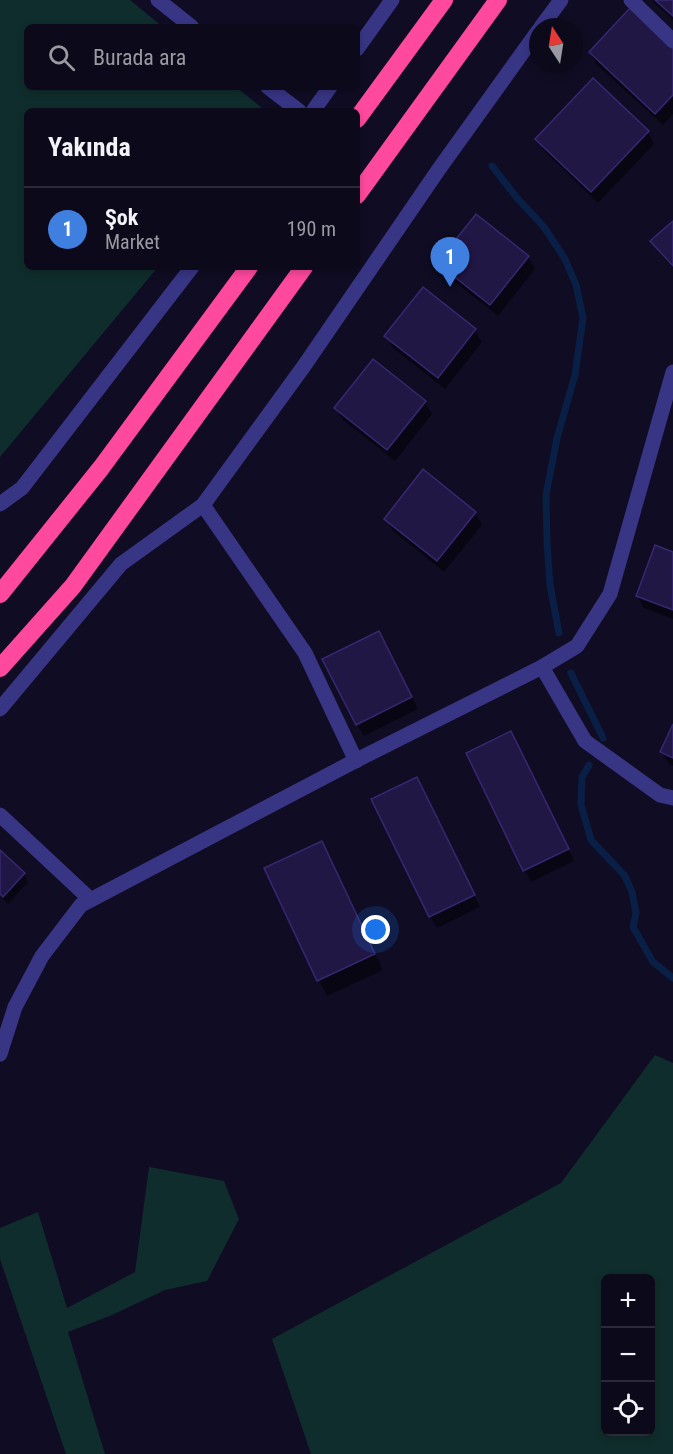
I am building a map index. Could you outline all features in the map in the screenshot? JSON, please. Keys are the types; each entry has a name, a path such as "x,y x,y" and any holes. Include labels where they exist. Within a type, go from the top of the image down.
{"highway":[{"path":"360,191 498,0"},
{"path":"360,115 436,3"},
{"path":"0,594 101,468 247,270"},
{"path":"0,668 73,586 302,270"}],"street":[{"path":"158,0 188,24"},
{"path":"360,45 392,0"},
{"path":"548,18 561,0"},
{"path":"631,0 673,41"},
{"path":"0,709 121,564 203,505 304,366 439,169 529,44"},
{"path":"272,90 295,108"},
{"path":"315,108 328,90"},
{"path":"0,504 22,488 190,270"},
{"path":"0,1054 15,1007 42,956 81,905 356,761 542,667 577,646 610,594 673,372"},
{"path":"203,505 305,653 356,761"},
{"path":"542,667 585,741 660,795 673,798"},
{"path":"0,815 91,900"}],"green space":[{"path":"0,0 130,0 159,24 24,24 24,90 240,90 262,108 24,108 24,270 156,270 0,457"},
{"path":"655,1055 673,1063 673,1454 311,1454 272,1339 561,1183"},
{"path":"149,1167 224,1181 239,1219 207,1281 165,1290 112,1315 68,1332 105,1454 66,1454 0,1259 0,1228 38,1212 67,1308 135,1272"}],"building":[{"path":"655,0 673,0 673,16"},
{"path":"630,8 673,49 673,95 655,114 589,52"},
{"path":"593,78 649,131 591,192 535,139"},
{"path":"476,214 529,256 490,305 437,263"},
{"path":"673,221 673,266 650,241"},
{"path":"423,287 476,329 438,378 384,336"},
{"path":"373,359 426,401 387,450 334,408"},
{"path":"423,469 476,512 437,561 384,519"},
{"path":"655,545 673,552 673,610 636,596"},
{"path":"379,631 412,697 356,725 322,659"},
{"path":"673,724 673,758 660,752"},
{"path":"511,731 569,849 523,871 466,753"},
{"path":"417,777 475,895 429,917 371,799"},
{"path":"322,841 375,954 317,981 264,868"},
{"path":"0,850 25,873 3,897 0,894"}],"waterway":[{"path":"492,166 544,227 565,259 576,285 583,318 575,375 557,438 546,495 550,585 559,633"},
{"path":"571,673 603,738"},
{"path":"589,765 582,777 581,804 591,840 625,876 632,892 636,913 633,927 653,962 673,978"}],"place":[{"name":"Şok","path":"450,287"}]}
